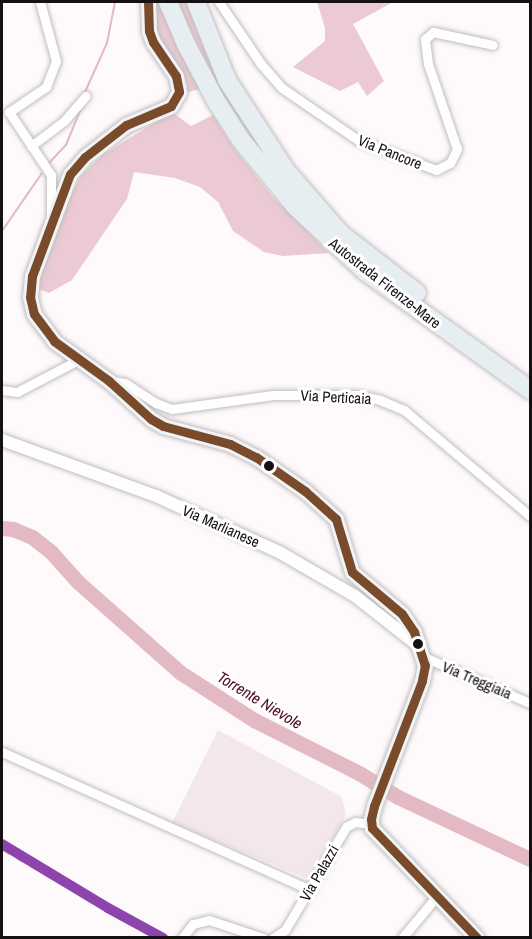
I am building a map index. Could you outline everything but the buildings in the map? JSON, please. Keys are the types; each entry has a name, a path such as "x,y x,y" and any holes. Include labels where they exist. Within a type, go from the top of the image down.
{"highway":[{"name":"Autostrada Firenze-Mare","path":"168,2 186,44 216,101 247,148 296,207 366,272 531,390"},
{"name":"Autostrada Firenze-Mare","path":"196,2 227,80 262,138 306,197 341,234 374,263 531,375"}],"main road":[{"path":"148,2 149,30 158,51 176,76 179,85 176,98 171,106 126,125 84,157 70,174 32,276 30,297 34,314 42,328 78,360 109,381 151,419 163,426 208,436 256,457 322,504 339,524 352,572 396,607 409,623 423,652 424,674 374,806 371,824 396,856 475,937"}],"street":[{"path":"40,2 56,61 46,87 9,112 51,175 51,223"},
{"name":"Via Pancore","path":"219,2 261,64 282,88 357,140 435,170 450,163 457,149 431,75 424,39 433,32 493,45"},
{"path":"31,146 64,121 87,96"},
{"path":"2,390 17,392 78,360"},
{"name":"Via Perticaia","path":"109,381 125,383 156,403 172,410 273,395 357,395 380,400 404,410 531,516"},
{"name":"Via Marlianese","path":"2,440 156,496 279,552 355,596 423,652"},
{"name":"Via Treggiaia","path":"423,652 531,703"},
{"path":"2,752 310,890"},
{"name":"Via Palazzi","path":"273,938 285,930 346,827 355,822 371,824"},
{"path":"402,938 437,896"},
{"path":"182,938 193,924 209,920 263,938"}],"shaded area":[{"path":"153,2 159,2 173,37 200,89 188,92 187,83 155,33"},
{"path":"173,2 191,2 228,93 220,97"},
{"path":"317,2 393,2 353,24 384,81 367,96 358,82 340,91 293,67 325,41 325,28"},
{"path":"172,112 191,126 213,115 233,147 272,196 329,253 283,256 264,252 233,231 218,202 200,187 175,178 134,172 127,199 72,280 49,293 35,288 70,197 81,176 104,154"},
{"path":"218,730 342,797 346,815 309,879 172,823"}],"waterway":[{"path":"85,92 107,43 115,2"},
{"path":"49,163 66,145 82,106"},
{"path":"2,231 42,173"},
{"name":"Torrente Nievole","path":"2,528 13,529 32,537 51,552 78,582 181,673 254,720 359,773 398,797 530,859"}],"railway":[{"path":"2,850 153,938"}],"transit line":[{"path":"148,2 149,31 153,42 176,76 179,92 171,106 126,125 85,157 70,174 32,276 30,297 34,314 54,341 109,381 151,419 163,426 230,444 256,457 305,491 336,519 352,572 402,614 414,632 425,665 422,681 374,806 371,819 372,828 477,938"},
{"path":"2,844 108,908 163,938"}]}
